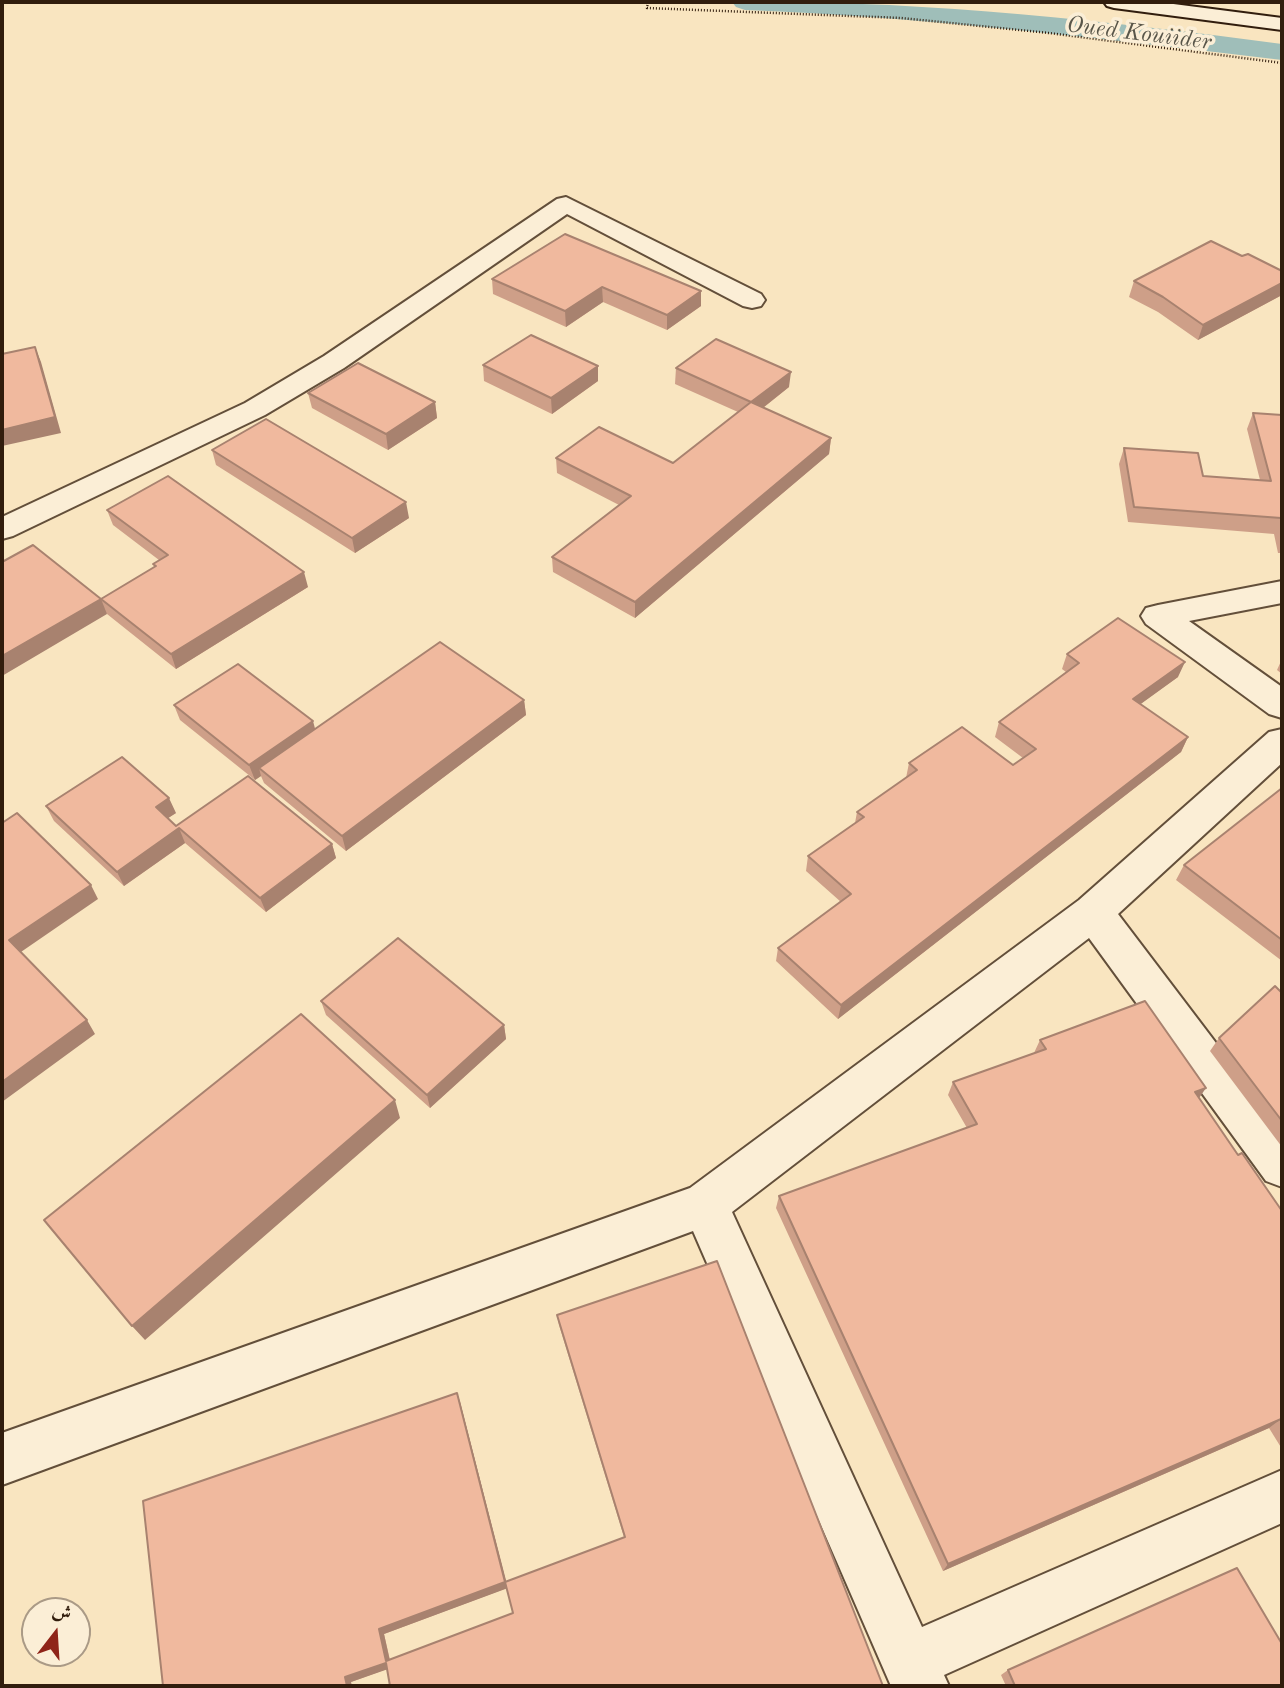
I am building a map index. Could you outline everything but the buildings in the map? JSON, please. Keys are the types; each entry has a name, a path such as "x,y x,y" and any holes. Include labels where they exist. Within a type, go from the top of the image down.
{"street":[{"path":"1114,2 1282,24"},
{"path":"2,529 255,409 334,362 566,204 752,300"},
{"path":"1282,592 1158,617 1282,705"},
{"path":"2,1459 705,1205 1093,912 1282,742"},
{"path":"1093,912 1282,1166"},
{"path":"705,1205 915,1674 1282,1496"}],"path":[{"path":"648,2 647,8 828,13 975,24 1282,63"}],"waterway":[{"name":"Oued Kouiider","path":"745,2 1014,20 1282,52"}]}
